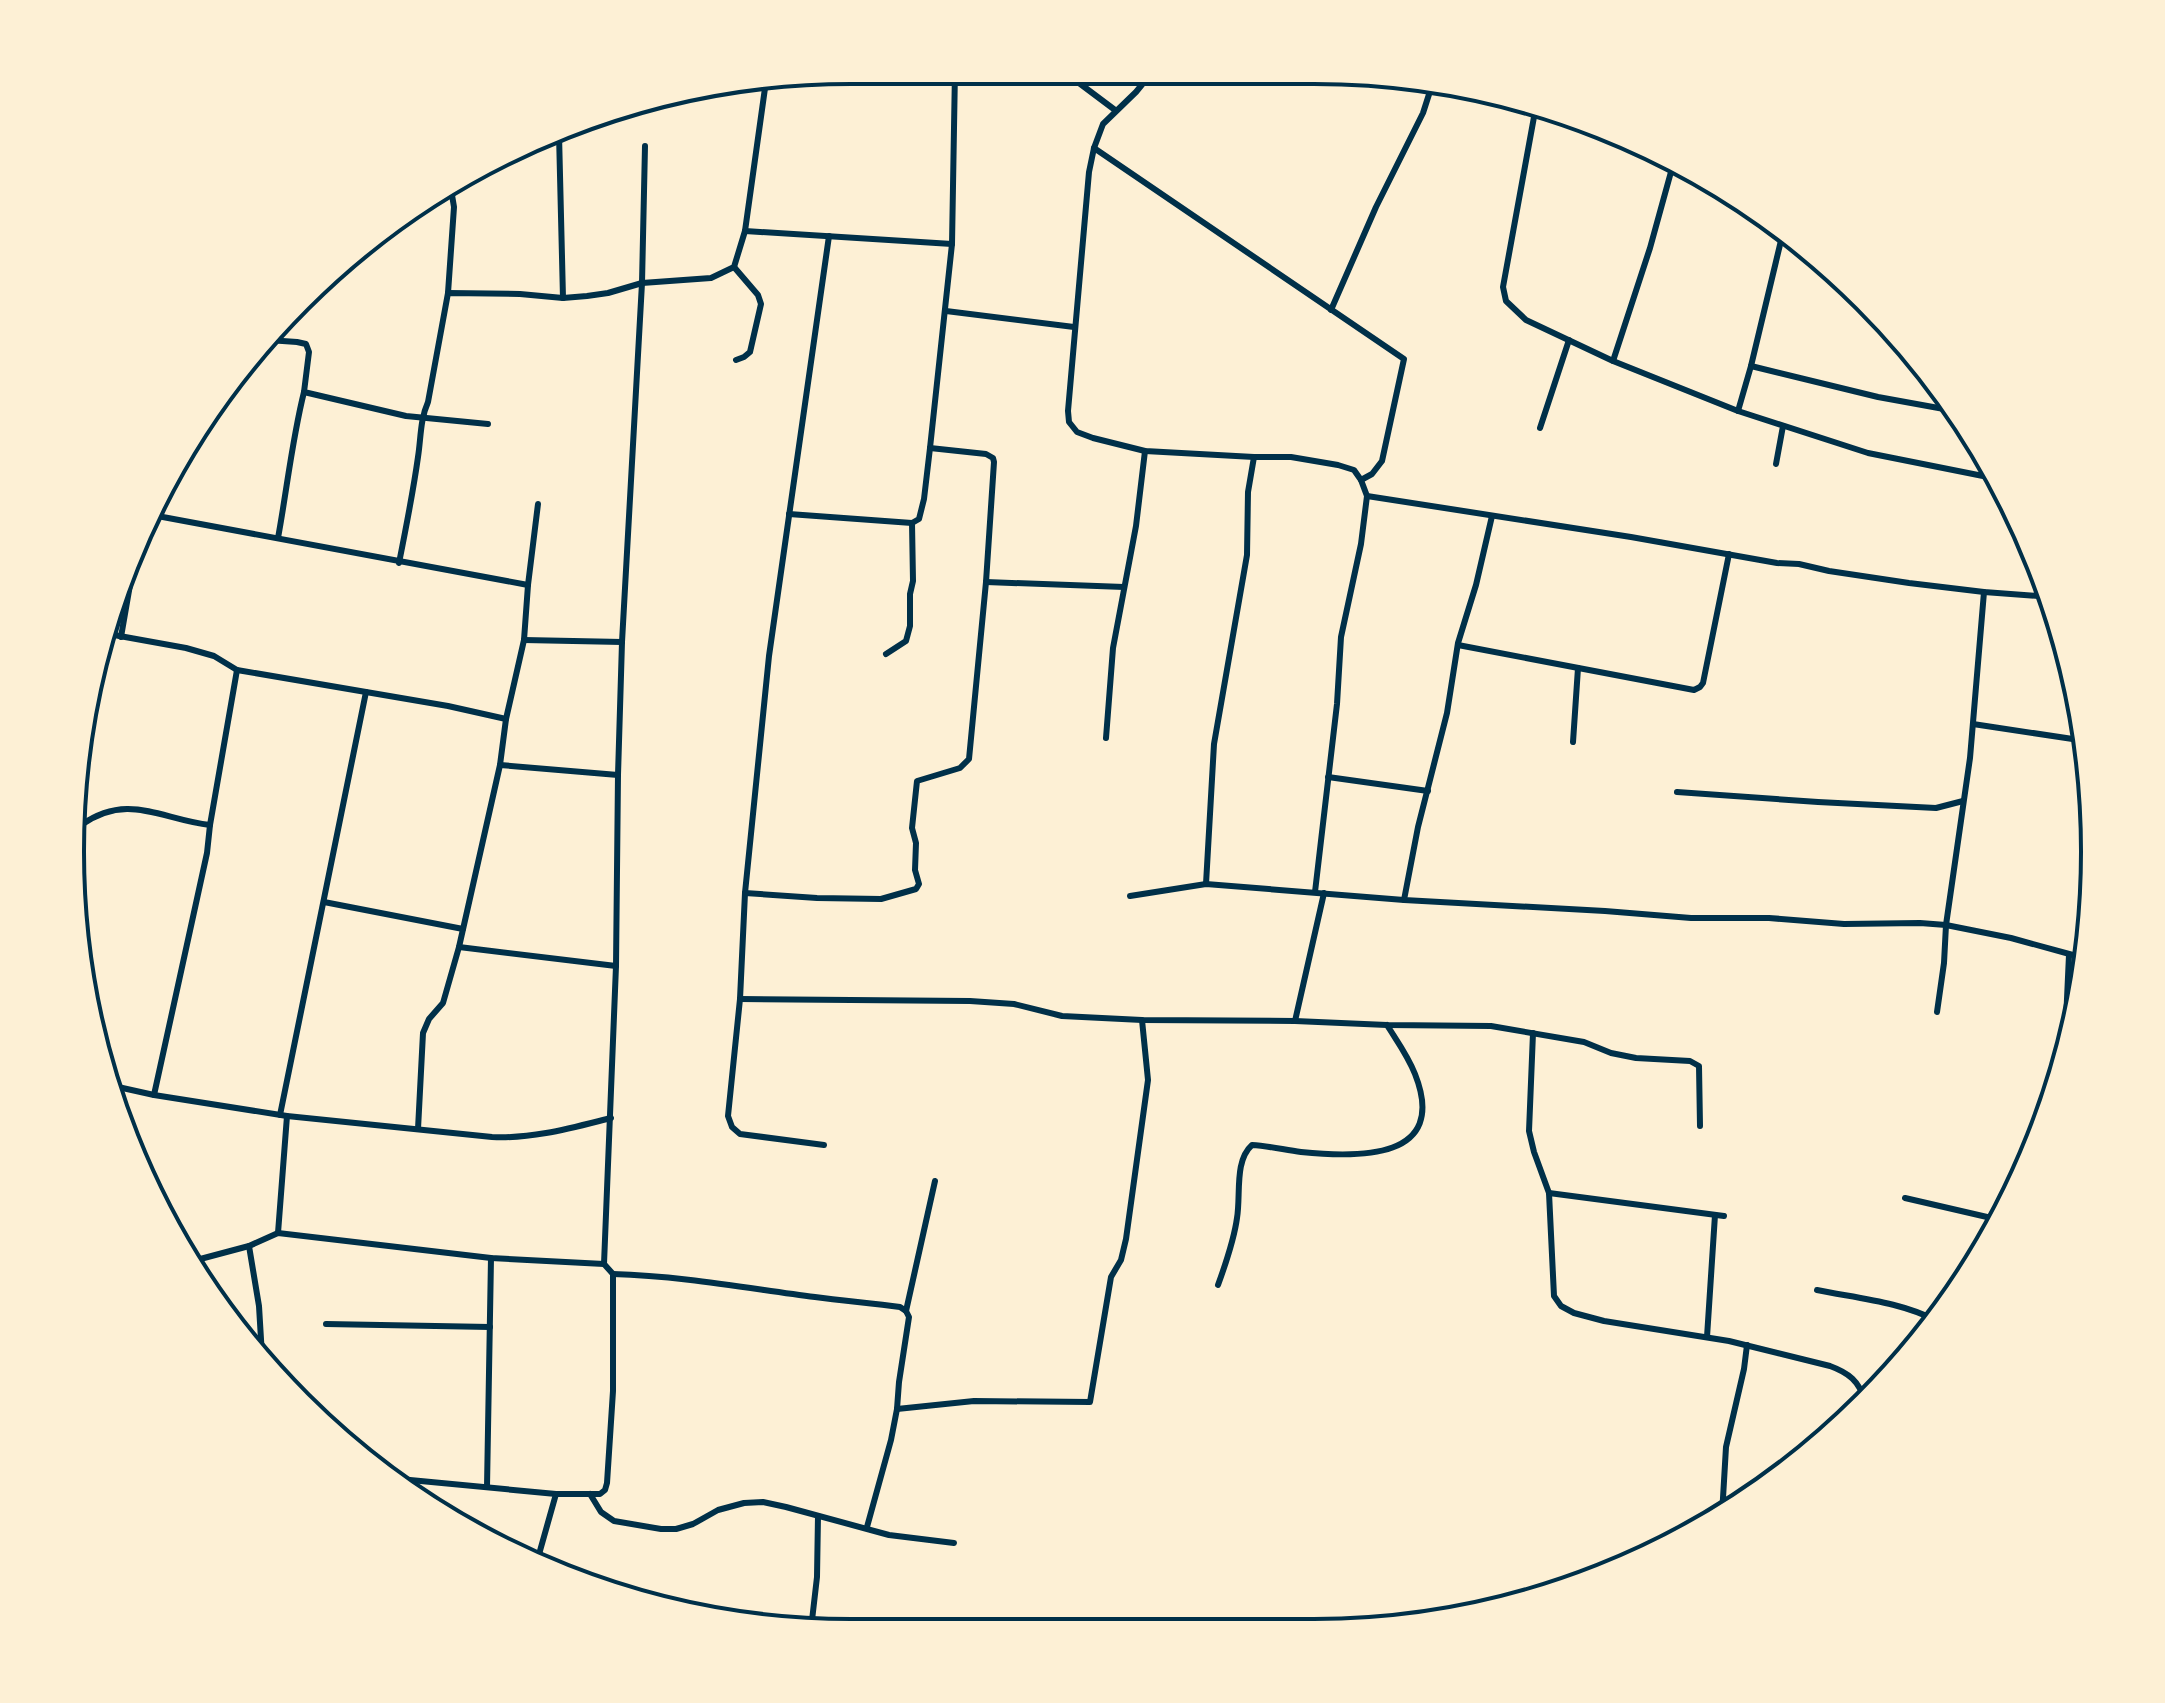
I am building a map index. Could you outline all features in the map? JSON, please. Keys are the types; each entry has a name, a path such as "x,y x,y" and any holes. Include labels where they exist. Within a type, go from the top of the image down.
{"street":[{"path":"789,514 912,523 919,519 930,448 952,244 955,84"},
{"path":"1080,84 1115,110"},
{"path":"1142,84 1103,124 1094,148 1074,327 1069,422 1077,432 1145,451 1291,457 1338,465 1354,470 1367,496 1361,544 1341,637 1320,892 1295,1021"},
{"path":"448,293 563,298 608,293 642,283 711,278 734,267 745,231 765,90"},
{"path":"1331,310 1429,93"},
{"path":"1534,117 1503,287 1506,301 1526,320 1613,361 1738,411 1868,453 1982,476"},
{"path":"559,142 563,298"},
{"path":"411,1480 556,1494 600,1494 607,1483 613,1391 613,1274 604,1264 616,966 622,642 642,283 645,146"},
{"path":"1094,148 1404,359 1382,461 1372,474 1361,480"},
{"path":"1613,361 1671,173"},
{"path":"399,563 418,463 422,417 428,402 448,293 454,222 451,197"},
{"path":"745,231 952,244"},
{"path":"824,1145 740,1134 732,1127 728,1116 740,999 745,893 769,656 829,236"},
{"path":"1738,411 1781,243"},
{"path":"734,267 758,295 761,304 750,352 736,360"},
{"path":"946,311 1074,327"},
{"path":"1540,428 1569,340"},
{"path":"278,341 306,344 309,352 278,538"},
{"path":"1751,366 1878,397 1940,408"},
{"path":"304,392 406,416 488,424"},
{"path":"1776,464 1783,426"},
{"path":"745,893 881,899 916,889 919,884 912,828 917,781 960,768 969,759 986,582 993,458 986,454 930,448"},
{"path":"1106,738 1113,648 1136,526 1145,451"},
{"path":"1206,884 1214,744 1247,555 1248,492 1254,457"},
{"path":"1367,496 1909,583 2037,596"},
{"path":"418,1129 420,1062 425,1025 443,1003 459,947 500,765 506,719 524,640 538,504"},
{"path":"1404,900 1418,827 1447,713 1458,645 1492,516"},
{"path":"161,517 528,585"},
{"path":"886,654 906,641 910,626 914,551 912,523"},
{"path":"1458,645 1694,690 1703,683 1729,554"},
{"path":"986,582 1124,587"},
{"path":"1937,1012 1973,724 1984,592"},
{"path":"121,637 128,597"},
{"path":"115,636 186,648 214,656 237,670 506,719"},
{"path":"524,640 622,642"},
{"path":"1573,742 1578,668"},
{"path":"154,1095 207,853 237,670"},
{"path":"278,1233 284,1116 366,692"},
{"path":"1973,724 2072,739"},
{"path":"500,765 618,775"},
{"path":"1328,777 1428,791"},
{"path":"1677,792 1936,808 1963,801"},
{"path":"85,822 95,815 128,808 210,825"},
{"path":"1130,896 1206,884 1691,918 1769,918 1844,924 1920,923 2011,938 2073,956"},
{"path":"324,902 463,929"},
{"path":"459,947 616,966"},
{"path":"2067,993 2069,955"},
{"path":"740,999 970,1001 1014,1004 1062,1016 1142,1020 1491,1026 1584,1042 1611,1053 1636,1058 1690,1061 1699,1066 1700,1126"},
{"path":"897,1409 974,1401 1090,1402 1111,1277 1121,1260 1126,1239 1140,1145 1148,1080 1142,1020"},
{"path":"1218,1285 1238,1217 1243,1158 1252,1145 1353,1155 1378,1153 1398,1147 1415,1134 1422,1121 1422,1102 1416,1076 1387,1025"},
{"path":"1533,1033 1529,1131 1549,1193 1554,1296 1561,1306 1604,1321 1707,1337 1830,1366 1845,1372 1861,1389"},
{"path":"122,1088 284,1116 492,1137 540,1135 611,1118"},
{"path":"906,1311 935,1181"},
{"path":"1549,1193 1724,1216"},
{"path":"1905,1198 1988,1217"},
{"path":"1707,1337 1715,1215"},
{"path":"201,1259 249,1246 278,1233 491,1258 604,1264"},
{"path":"249,1246 261,1342"},
{"path":"487,1487 491,1258"},
{"path":"613,1274 716,1281 816,1298 900,1307 906,1311 909,1317 897,1409 867,1527"},
{"path":"1817,1290 1925,1315"},
{"path":"326,1324 490,1327"},
{"path":"1723,1500 1726,1447 1747,1345"},
{"path":"540,1553 556,1494"},
{"path":"590,1494 601,1512 614,1521 661,1529 693,1524 718,1510 744,1503 771,1503 889,1535 954,1543"},
{"path":"812,1617 817,1577 818,1516"}]}
